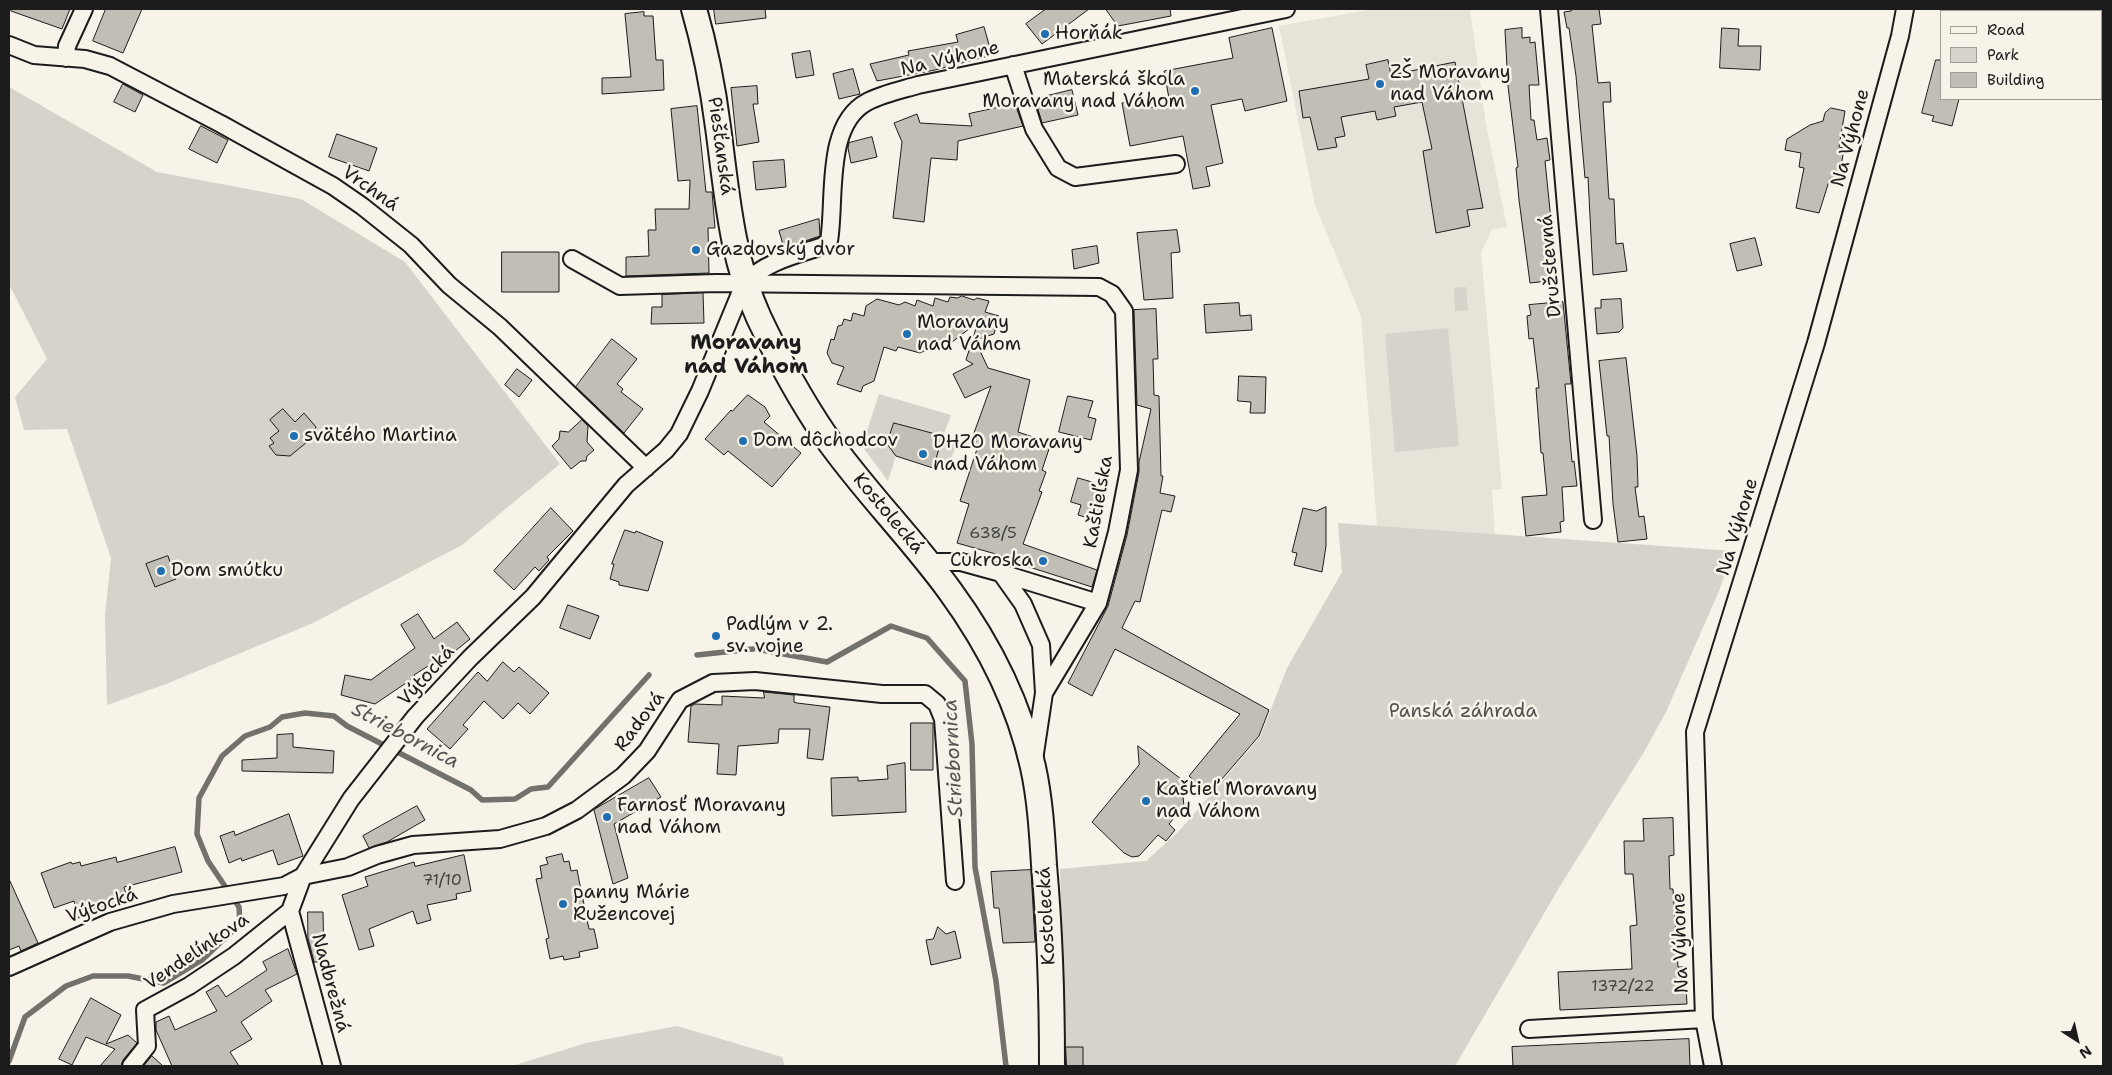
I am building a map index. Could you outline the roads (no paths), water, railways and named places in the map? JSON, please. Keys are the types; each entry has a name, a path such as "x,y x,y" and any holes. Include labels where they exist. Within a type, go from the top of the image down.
{"main road":[{"name":"Piešťanská","path":"694,9 718,123 732,232 744,284"},
{"name":"Kostolecká","path":"744,284 778,357 802,400 825,435 928,562 969,618 1001,676 1020,721 1033,767 1041,818 1046,879 1052,1066"}],"street":[{"path":"66,58 67,46 84,9"},
{"name":"Na Výhone","path":"744,284 754,273 775,263 823,246 829,241 836,154 844,124 854,112 876,98 918,85 1286,9"},
{"name":"Družstevná","path":"1549,9 1593,520"},
{"name":"Na Výhone","path":"1713,1066 1704,1019 1695,732 1816,343 1900,36 1905,9"},
{"name":"Vrchná","path":"9,45 34,55 85,59 110,66 238,133 318,178 362,206 411,245 449,285 507,334 646,468"},
{"name":"Na Výhone","path":"1013,65 1034,129 1058,168 1075,176 1176,164"},
{"path":"572,259 620,286 744,284"},
{"name":"Kaštieľska","path":"744,284 1099,287 1112,294 1124,312 1129,470 1117,532 1098,603"},
{"name":"Výtocká","path":"9,967 110,922 173,904 284,886 303,876 352,799 401,736 452,676 533,598 608,507 666,450 690,413 744,284"},
{"name":"Kostolecká","path":"928,562 961,562 1001,573 1023,604 1041,645 1044,693 1033,767"},
{"path":"1001,573 1098,603"},
{"name":"Kostolecká","path":"1044,693 1098,603"},
{"name":"Radová","path":"303,876 348,866 377,855 413,845 500,839 546,826 577,810 623,776 647,750 680,700 713,684 755,681 882,694 925,694 937,704 943,719 955,881"},
{"path":"290,911 303,876"},
{"name":"Vendelínkova","path":"131,1066 147,1046 145,1010 189,986 234,956 290,911"},
{"name":"Nadbrežná","path":"290,911 332,1066"},
{"path":"1529,1030 1704,1019"}],"waterway":[{"name":"Striebornica","path":"762,650 827,662 891,626 927,638 965,681 972,744 975,867 996,981 1006,1066"},
{"name":"Striebornica","path":"697,655 753,649"},
{"name":"Striebornica","path":"9,1061 25,1017 66,986 93,976 128,976 164,983 202,960 240,924 239,907 208,861 197,834 199,798 222,756 245,736 270,727 282,717 305,713 334,716 347,726 471,790 482,800 515,799 531,789 548,787 649,675"}],"place":[{"name":"Horňák","path":"1045,34"},
{"name":"ZŠ Moravany nad Váhom","path":"1380,84"},
{"name":"Materská škola Moravany nad Váhom","path":"1195,91"},
{"name":"Gazdovský dvor","path":"696,250"},
{"name":"Moravany nad Váhom","path":"907,334"},
{"name":"svätého Martina","path":"294,436"},
{"name":"Dom dôchodcov","path":"743,441"},
{"name":"DHZO Moravany nad Váhom","path":"923,454"},
{"name":"Cukroska","path":"1043,561"},
{"name":"Dom smútku","path":"161,571"},
{"name":"Padlým v 2. sv. vojne","path":"716,636"},
{"name":"Kaštieľ Moravany nad Váhom","path":"1146,801"},
{"name":"Farnosť Moravany nad Váhom","path":"607,817"},
{"name":"panny Márie Ružencovej","path":"563,904"}],"district":[{"name":"Moravany nad Váhom","path":"746,356"}],"park label":[{"name":"Panská záhrada","path":"1463,712"}]}
